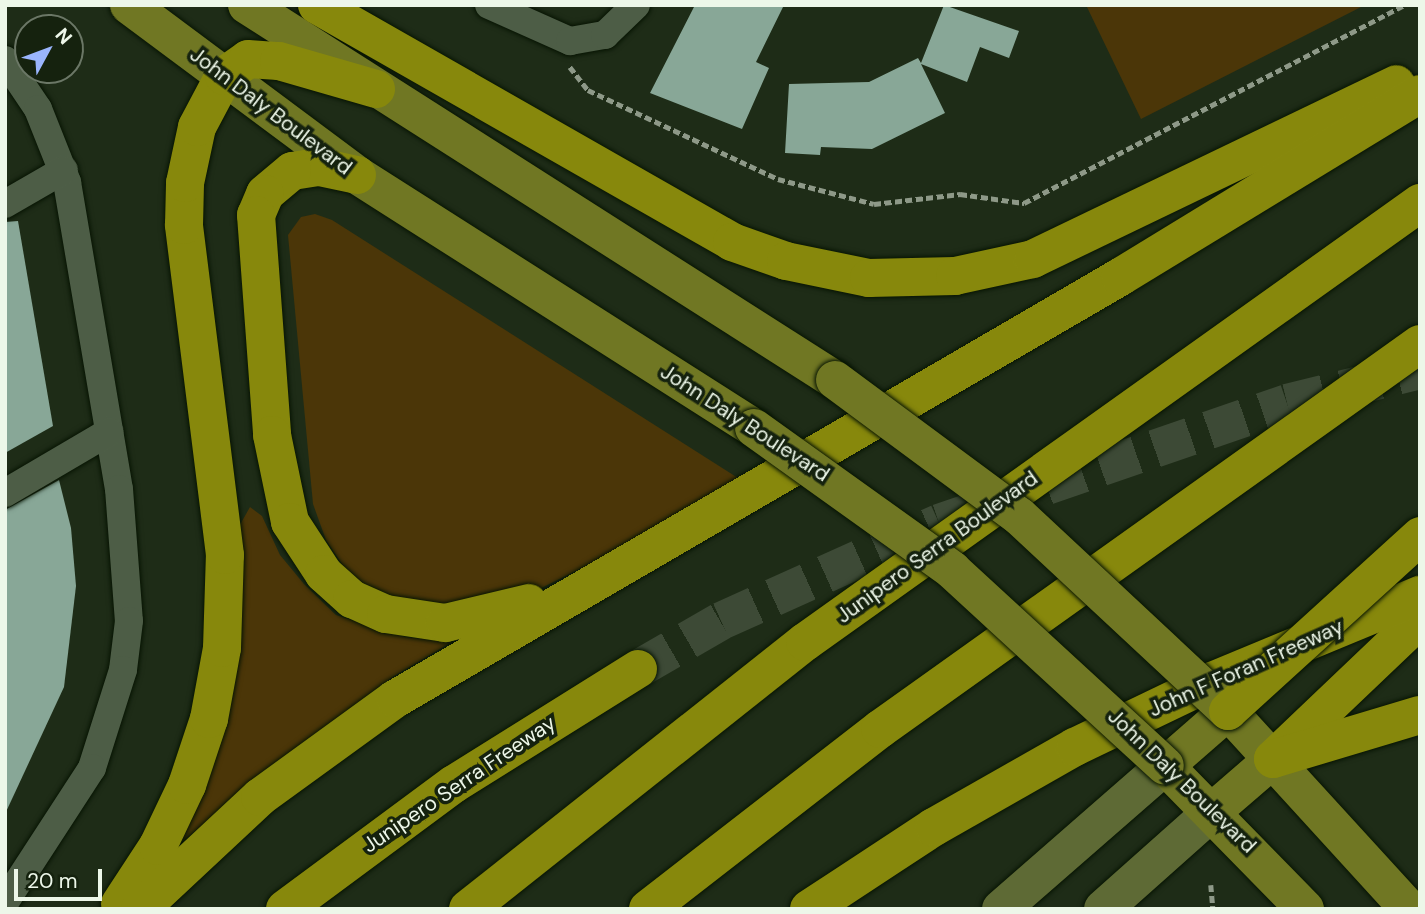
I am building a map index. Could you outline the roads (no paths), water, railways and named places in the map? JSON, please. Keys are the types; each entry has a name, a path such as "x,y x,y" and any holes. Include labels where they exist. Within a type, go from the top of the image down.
{"highway":[{"path":"317,5 732,242 814,269 889,279 955,276 1044,255 1420,73"},
{"path":"117,909 158,846 187,785 209,719 222,648 225,555 184,202 197,127 224,76 248,59 268,58 376,89"},
{"path":"139,909 233,820 360,722 1143,263 1420,94"},
{"path":"357,175 318,167 292,171 265,194 255,225 278,484 299,542 337,587 368,607 404,619 445,623 488,617 555,592 756,489"},
{"name":"Junipero Serra Boulevard","path":"468,909 804,642 1420,203"},
{"path":"648,909 891,721 1420,344"},
{"path":"1228,712 1420,536"},
{"name":"John F Foran Freeway","path":"809,909 956,814 1075,747 1212,681 1420,595"},
{"path":"1273,759 1420,619"},
{"name":"Junipero Serra Freeway","path":"285,909 464,777 638,669"},
{"path":"1273,759 1420,715"}],"main road":[{"name":"John Daly Boulevard","path":"129,5 357,175 857,496 952,570 1165,766 1213,811 1305,909"},
{"path":"247,5 835,380 1029,524 1228,712 1409,909"},
{"path":"1001,909 1228,712"},
{"path":"1103,909 1273,759"}],"street":[{"path":"489,5 570,41 605,35 636,5"},
{"path":"5,60 38,109 64,170 109,432 128,573 123,670 92,768 5,902"},
{"path":"5,204 64,170"},
{"path":"5,493 109,432"}],"tunnel":[{"path":"638,669 721,621 939,523 1287,403 1420,370"}]}
